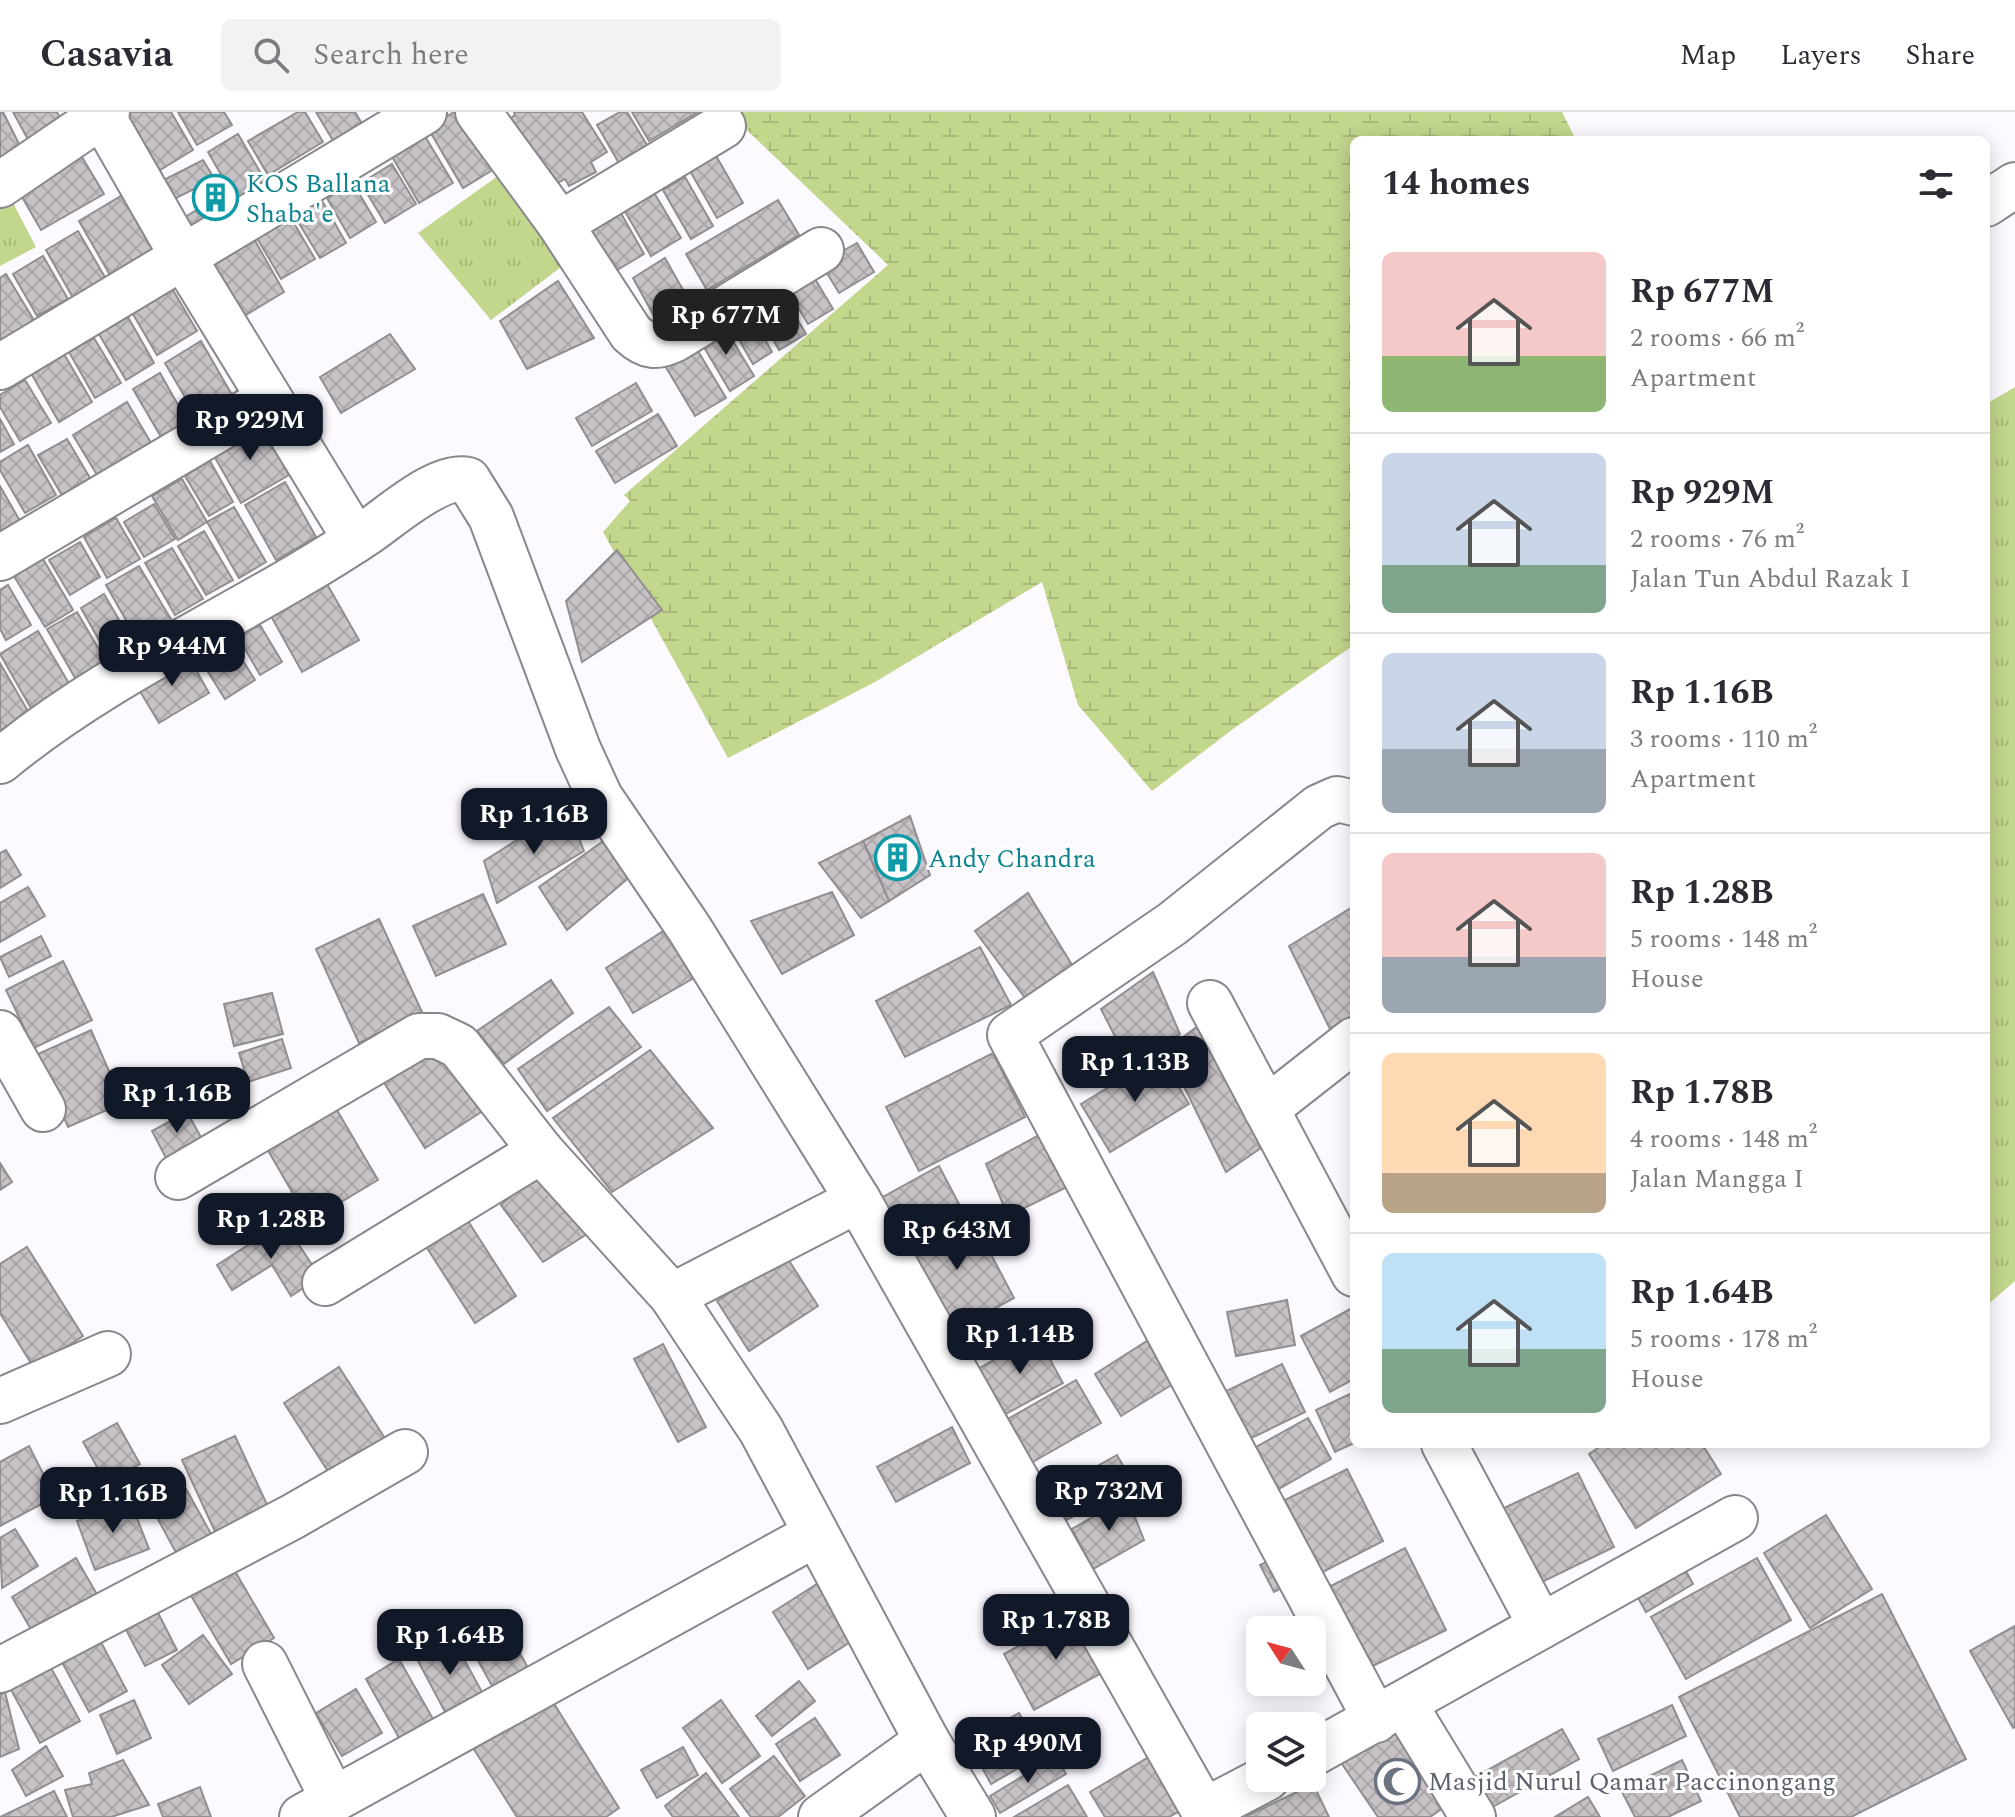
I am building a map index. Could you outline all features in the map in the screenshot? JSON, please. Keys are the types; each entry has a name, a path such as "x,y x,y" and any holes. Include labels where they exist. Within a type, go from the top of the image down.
{"street":[{"path":"0,367 424,112"},
{"path":"478,112 560,224 631,333 655,347 675,339 821,250"},
{"path":"0,185 103,113 183,257 356,540"},
{"path":"560,224 723,126"},
{"path":"1990,201 2015,185"},
{"path":"0,558 269,399"},
{"path":"0,761 24,741 125,676 356,540 441,483 457,478 468,480 477,490 600,797 689,928 858,1200 1206,1814 1246,1790"},
{"path":"1350,802 1337,799 1319,807 1172,924 1010,1035 1390,1712 1473,1817"},
{"path":"1210,1003 1350,1266"},
{"path":"0,1033 43,1109"},
{"path":"178,1177 401,1044 430,1035 459,1046 541,1151 672,1296 761,1430 927,1741 973,1817"},
{"path":"1266,1109 1350,1043"},
{"path":"325,1283 541,1151"},
{"path":"672,1296 858,1200"},
{"path":"0,1401 108,1354"},
{"path":"1446,1448 1541,1626"},
{"path":"0,1670 292,1517 405,1452"},
{"path":"1326,1746 1735,1518"},
{"path":"265,1664 317,1811 816,1534"},
{"path":"821,1817 927,1741"}],"green space":[{"path":"728,112 1562,112 1574,136 1350,136 1350,648 1233,729 1152,791 1078,705 1042,582 875,682 728,758 603,532 630,501 624,495 888,265"},
{"path":"509,168 577,255 491,320 418,233"},
{"path":"0,178 36,247 0,266"},
{"path":"2015,387 2015,1281 1990,1303 1990,402"}],"building":[{"path":"0,112 3,112 23,152 0,159"},
{"path":"13,112 57,112 63,124 30,143"},
{"path":"127,112 171,112 193,150 150,176 117,118"},
{"path":"178,112 224,112 232,125 197,145"},
{"path":"298,112 305,112 323,142 268,175 248,141"},
{"path":"316,112 355,112 364,127 335,144"},
{"path":"454,112 464,112 496,168 463,188 428,128"},
{"path":"514,112 582,112 607,152 591,162 596,172 569,186 565,179 549,188 507,121 515,115"},
{"path":"620,112 627,112 650,150 621,167 597,125"},
{"path":"632,112 698,112 649,141"},
{"path":"423,133 453,183 419,203 390,153"},
{"path":"238,134 267,184 237,202 208,152"},
{"path":"76,147 104,194 41,230 14,183"},
{"path":"715,154 743,203 717,218 689,169"},
{"name":"KOS Ballana Shaba'e","path":"203,160 231,206 185,234 177,222 208,203 198,187 166,203 156,184"},
{"path":"392,164 416,204 385,223 361,183"},
{"path":"685,177 713,226 691,239 663,190"},
{"path":"353,183 376,222 350,238 327,198"},
{"path":"653,191 681,238 651,256 623,208"},
{"path":"126,193 161,254 114,282 79,221"},
{"path":"321,199 346,243 320,258 294,215"},
{"path":"778,200 799,235 707,290 686,254"},
{"path":"618,208 644,254 614,272 586,226"},
{"path":"288,213 315,259 281,279 254,233"},
{"path":"249,230 284,292 239,319 203,258"},
{"path":"78,231 106,279 73,298 46,250"},
{"path":"857,243 874,272 839,293 821,263"},
{"path":"43,256 68,299 37,316 13,274"},
{"path":"665,258 692,306 659,325 633,278"},
{"path":"6,274 35,322 0,342 0,278"},
{"path":"812,274 833,309 808,324 787,289"},
{"path":"558,281 594,338 527,369 500,321"},
{"path":"170,285 197,331 157,355 130,309"},
{"path":"781,292 806,334 779,350 755,308"},
{"path":"749,312 772,352 753,364 730,324"},
{"path":"128,317 154,363 126,380 99,334"},
{"path":"722,323 754,376 730,391 698,337"},
{"path":"390,334 415,369 341,413 320,377"},
{"path":"94,338 121,383 95,398 69,352"},
{"path":"201,341 236,402 200,423 165,363"},
{"path":"695,346 726,398 695,416 664,364"},
{"path":"64,354 92,402 59,422 31,373"},
{"path":"160,373 188,422 161,437 133,389"},
{"path":"25,380 51,423 20,441 0,407 0,395"},
{"path":"636,383 652,411 592,446 576,418"},
{"path":"127,402 151,443 97,475 73,435"},
{"path":"658,414 677,446 615,483 596,451"},
{"path":"0,419 14,444 0,452"},
{"path":"258,421 289,475 241,503 210,449"},
{"path":"67,439 90,478 62,495 38,455"},
{"path":"28,445 56,495 25,513 0,470 0,462"},
{"path":"210,461 233,502 209,516 185,476"},
{"path":"182,479 207,522 178,540 152,496"},
{"path":"285,482 316,537 276,560 245,505"},
{"path":"0,486 20,521 0,533"},
{"path":"154,504 175,539 144,557 124,522"},
{"path":"234,507 266,562 239,578 207,522"},
{"path":"116,518 140,559 107,578 84,537"},
{"path":"204,531 233,580 206,595 178,546"},
{"path":"80,542 100,577 70,595 49,560"},
{"path":"172,548 203,599 175,615 145,563"},
{"path":"617,550 662,610 582,662 566,601"},
{"path":"43,559 73,610 45,627 14,576"},
{"path":"139,566 172,621 138,641 106,585"},
{"path":"323,577 359,640 302,672 267,609"},
{"path":"8,585 31,625 6,640 0,629 0,590"},
{"path":"104,594 132,642 108,656 81,608"},
{"path":"77,612 108,665 78,683 47,629"},
{"path":"260,625 282,662 260,675 238,637"},
{"path":"38,631 71,687 32,710 0,654"},
{"path":"228,637 255,680 225,699 198,656"},
{"path":"186,652 209,693 159,723 135,683"},
{"path":"0,663 29,713 0,731"},
{"path":"567,808 584,851 497,903 484,861"},
{"name":"Andy Chandra","path":"910,816 930,875 889,901 863,841"},
{"path":"606,839 638,870 567,930 539,887"},
{"path":"863,841 889,901 861,918 819,863"},
{"path":"6,850 21,875 0,888 0,853"},
{"path":"28,887 45,916 0,942 0,903"},
{"path":"832,892 854,935 782,974 751,921"},
{"path":"1028,893 1080,978 1031,1006 975,931"},
{"path":"483,894 506,944 436,976 413,926"},
{"path":"1350,908 1350,1016 1330,1029 1289,946"},
{"path":"379,919 422,1012 359,1043 316,949"},
{"path":"665,930 694,978 633,1013 606,968"},
{"path":"41,936 51,956 9,977 0,957"},
{"path":"980,947 1011,1005 905,1057 876,1001"},
{"path":"63,961 92,1020 34,1048 6,990"},
{"path":"1153,972 1180,1034 1128,1062 1101,1009"},
{"path":"551,980 573,1013 504,1064 477,1031"},
{"path":"272,993 283,1034 234,1046 224,1004"},
{"path":"609,1007 641,1047 547,1111 518,1069"},
{"path":"1211,1016 1274,1139 1226,1172 1166,1050"},
{"path":"91,1030 123,1103 68,1127 36,1055"},
{"path":"282,1039 291,1068 248,1082 239,1053"},
{"path":"444,1042 486,1109 425,1148 383,1081"},
{"path":"650,1050 713,1128 612,1192 553,1118"},
{"path":"993,1053 1025,1117 919,1171 886,1107"},
{"path":"1160,1056 1189,1104 1110,1152 1081,1104"},
{"path":"331,1100 378,1180 309,1221 262,1140"},
{"path":"187,1112 202,1139 166,1158 152,1131"},
{"path":"1048,1130 1075,1183 1008,1216 986,1164"},
{"path":"0,1163 12,1182 0,1190"},
{"path":"545,1164 598,1227 543,1262 501,1205"},
{"path":"939,1166 959,1204 894,1239 874,1202"},
{"path":"967,1209 1014,1298 947,1334 900,1245"},
{"path":"461,1210 516,1296 475,1323 420,1237"},
{"path":"284,1222 320,1277 291,1296 272,1265 232,1290 217,1265"},
{"path":"27,1247 83,1336 34,1368 0,1313 0,1264"},
{"path":"786,1256 818,1306 749,1351 717,1301"},
{"path":"1287,1300 1295,1345 1236,1356 1227,1312"},
{"path":"1350,1309 1350,1381 1330,1392 1301,1336"},
{"path":"1037,1336 1063,1383 1002,1416 976,1370"},
{"path":"1147,1341 1173,1384 1121,1416 1095,1374"},
{"path":"663,1344 706,1427 678,1442 634,1359"},
{"path":"1282,1364 1305,1412 1237,1445 1214,1397"},
{"path":"339,1367 388,1443 333,1479 284,1403"},
{"path":"1076,1380 1101,1423 1024,1467 999,1424"},
{"path":"1350,1394 1350,1445 1335,1452 1316,1410"},
{"path":"1308,1418 1331,1459 1270,1494 1247,1452"},
{"path":"117,1423 140,1464 106,1483 83,1442"},
{"path":"952,1427 970,1463 896,1502 877,1467"},
{"path":"235,1436 270,1511 217,1536 182,1460"},
{"path":"29,1446 55,1497 0,1526 0,1462"},
{"path":"1598,1448 1705,1448 1721,1474 1636,1528 1589,1454"},
{"path":"1117,1455 1133,1483 1067,1520 1051,1492"},
{"path":"175,1469 215,1541 180,1560 141,1488"},
{"path":"1347,1469 1383,1541 1321,1573 1285,1500"},
{"path":"1578,1473 1614,1547 1538,1584 1502,1509"},
{"path":"1127,1497 1144,1540 1093,1569 1072,1529"},
{"path":"130,1500 149,1549 95,1570 77,1521"},
{"path":"1826,1515 1872,1589 1810,1628 1764,1553"},
{"path":"15,1529 38,1566 2,1588 0,1538"},
{"path":"1405,1548 1446,1630 1365,1670 1325,1589"},
{"path":"1277,1557 1290,1584 1274,1592 1260,1565"},
{"path":"76,1558 99,1598 35,1636 12,1597"},
{"path":"1757,1558 1791,1620 1686,1679 1651,1617"},
{"path":"229,1561 274,1638 231,1664 186,1587"},
{"path":"1681,1562 1693,1584 1646,1612 1633,1589"},
{"path":"817,1584 852,1641 808,1669 773,1612"},
{"path":"1882,1594 1966,1759 1851,1817 1740,1817 1679,1697"},
{"path":"155,1607 177,1650 145,1666 123,1624"},
{"path":"498,1614 531,1673 496,1693 463,1634"},
{"path":"1077,1614 1107,1670 1034,1710 1004,1654"},
{"path":"2015,1626 2015,1727 2013,1728 1970,1651"},
{"path":"95,1631 127,1691 89,1712 57,1653"},
{"path":"203,1635 232,1674 189,1704 162,1665"},
{"path":"454,1641 482,1692 445,1712 418,1661"},
{"path":"399,1659 437,1726 403,1745 366,1679"},
{"path":"50,1666 80,1721 40,1743 10,1688"},
{"path":"799,1681 815,1701 772,1736 756,1716"},
{"path":"356,1689 382,1733 342,1756 316,1713"},
{"path":"5,1692 19,1749 0,1757 0,1695"},
{"path":"548,1694 619,1808 606,1817 517,1817 470,1743"},
{"path":"134,1700 151,1738 117,1754 100,1715"},
{"path":"721,1700 760,1756 722,1783 683,1728"},
{"path":"1672,1705 1686,1736 1613,1771 1598,1739"},
{"path":"1019,1713 1043,1754 991,1784 968,1742"},
{"path":"815,1718 840,1755 800,1781 776,1744"},
{"name":"Masjid Nurul Qamar Paccinongang","path":"1398,1720 1453,1801 1430,1817 1378,1817 1340,1761"},
{"path":"1562,1729 1579,1759 1489,1809 1473,1778"},
{"path":"46,1746 63,1776 26,1796 12,1770"},
{"path":"683,1747 698,1775 657,1798 641,1770"},
{"path":"774,1756 805,1796 778,1817 751,1817 730,1789"},
{"path":"1056,1756 1066,1774 1000,1813 990,1796"},
{"path":"1149,1757 1180,1811 1169,1817 1105,1817 1090,1792"},
{"path":"123,1760 149,1805 111,1817 73,1817 65,1790 92,1784 89,1773"},
{"path":"1682,1760 1701,1801 1668,1817 1635,1817 1621,1790"},
{"path":"706,1773 739,1817 673,1817 665,1806"},
{"path":"1068,1785 1087,1817 1014,1817"},
{"path":"200,1787 211,1817 163,1817 158,1804"},
{"path":"54,1791 67,1817 0,1817"},
{"path":"1297,1792 1317,1792 1329,1817 1245,1817"},
{"path":"1588,1797 1600,1817 1555,1817"}],"place":[{"name":"KOS Ballana Shaba'e","path":"215,198"},
{"name":"Andy Chandra","path":"897,858"},
{"name":"Masjid Nurul Qamar Paccinongang","path":"1397,1781"}]}
